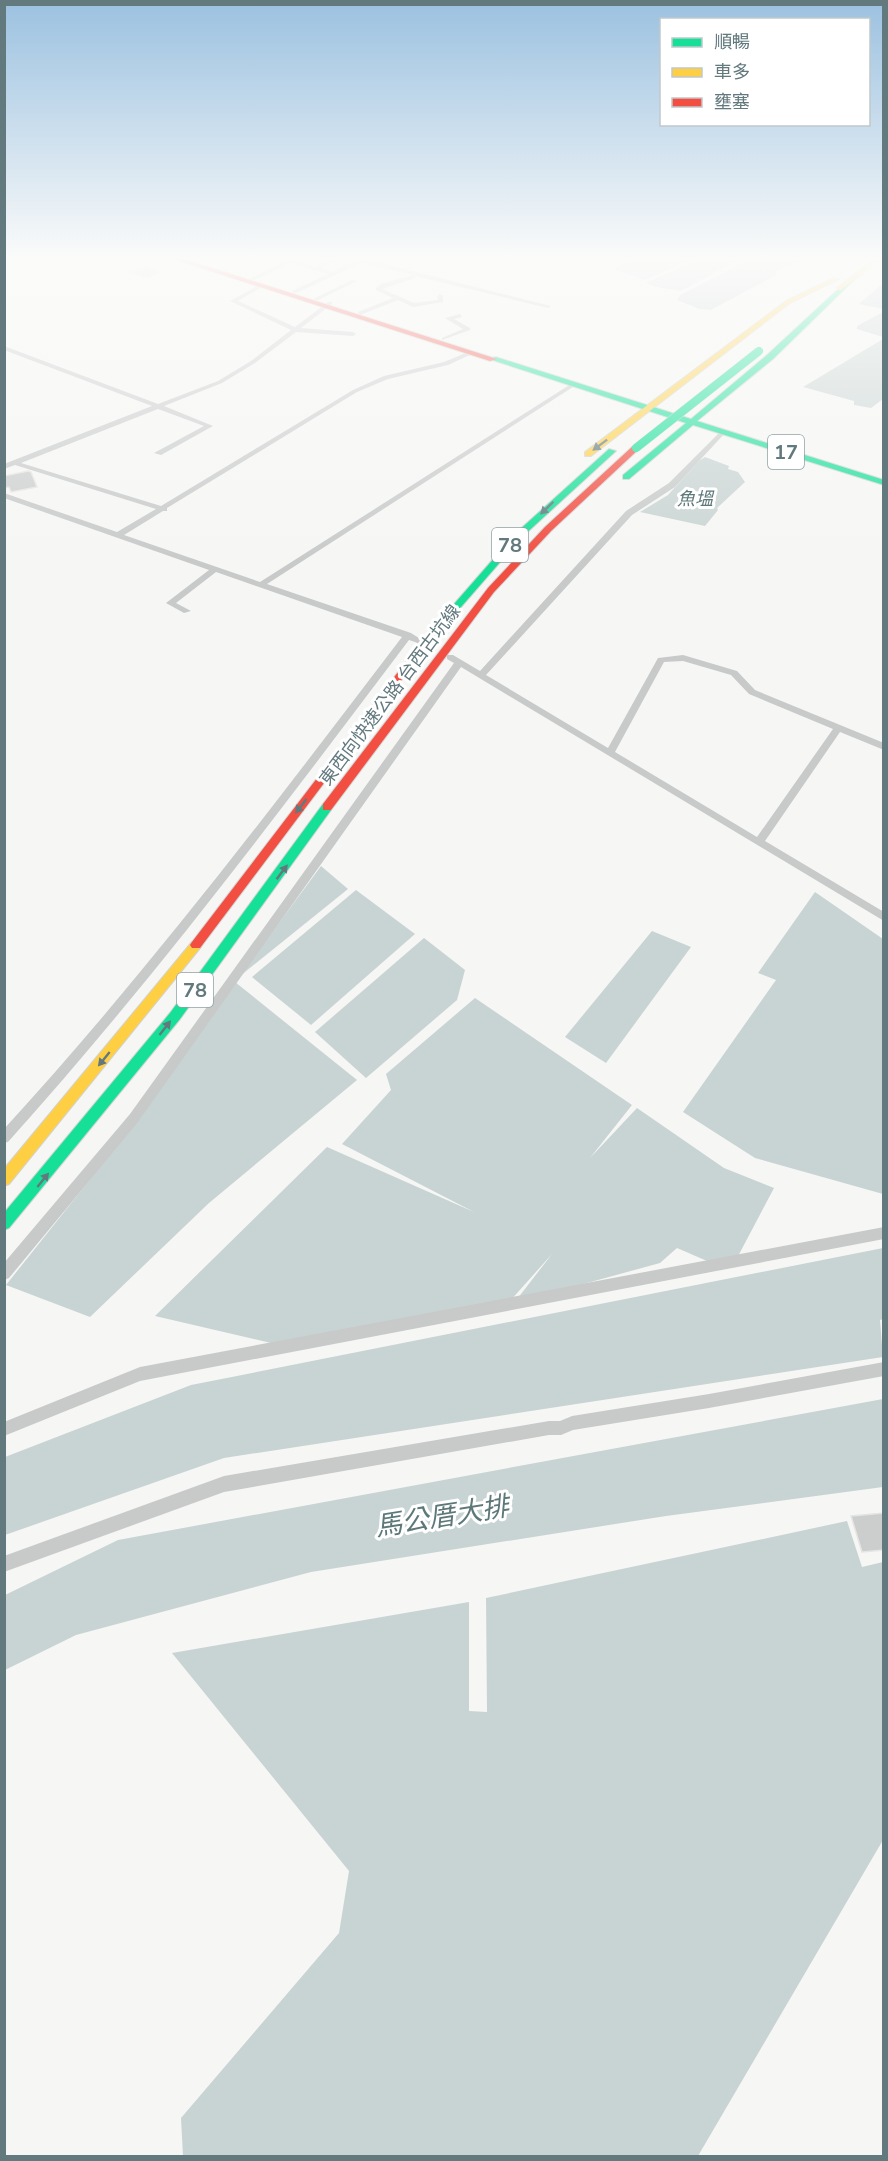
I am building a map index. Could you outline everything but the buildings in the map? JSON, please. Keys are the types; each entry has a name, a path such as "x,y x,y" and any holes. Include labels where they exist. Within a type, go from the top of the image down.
{"main road":[{"name":"17","path":"493,360 573,385 652,406"},
{"name":"17","path":"509,360 692,419 884,476"},
{"path":"577,464 712,360"},
{"name":"東西向快速公路 台西古坑線","path":"4,1224 175,1016 373,746 491,590 629,445 730,360"},
{"name":"東西向快速公路 台西古坑線","path":"4,1180 174,974 410,661 519,535 575,482 747,360"},
{"path":"434,664 519,573 569,526 692,419 765,360"},
{"name":"17","path":"692,419 723,432 884,483"},
{"path":"410,661 510,529 542,495"}],"street":[{"path":"36,360 210,426 158,453"},
{"path":"4,467 220,382 256,360"},
{"path":"118,536 355,391 386,377 455,360"},
{"path":"261,585 573,385"},
{"path":"480,676 629,513 672,485 723,432"},
{"path":"15,463 164,509"},
{"path":"4,495 413,638 63,1075 4,1138"},
{"path":"187,611 170,603 214,569"},
{"path":"610,753 661,660 668,658 683,658 734,673 752,692 884,747"},
{"path":"4,1274 134,1118 455,660 884,917"},
{"path":"759,842 838,728"},
{"path":"4,1429 140,1374 884,1233"},
{"path":"4,1564 224,1484 549,1428 561,1428 572,1424 672,1408 688,1402 710,1401 721,1397 805,1385 827,1378 847,1377 884,1369"}],"water":[{"path":"848,360 883,360 883,399 871,408 854,405 854,401 803,387"},
{"name":"魚塭","path":"705,457 729,466 728,469 738,472 745,482 717,508 718,510 705,526 640,512 668,495"},
{"path":"321,866 348,889 240,976"},
{"path":"356,890 415,934 311,1025 252,977"},
{"path":"815,892 883,939 883,1194 755,1158 683,1112 776,980 758,973"},
{"path":"652,931 691,947 606,1063 565,1037"},
{"path":"424,938 465,970 457,1000 366,1078 315,1032"},
{"path":"235,982 357,1080 209,1203 90,1317 6,1285 135,1123"},
{"path":"475,998 632,1105 590,1158 637,1108 724,1168 774,1188 736,1260 714,1264 677,1248 660,1263 514,1303 552,1254 510,1301 271,1343 155,1316 327,1147 474,1212 342,1144 391,1090 386,1074"},
{"path":"883,1248 884,1319 880,1320 883,1357 224,1458 5,1535 5,1457 191,1385"},
{"name":"馬公厝大排","path":"883,1399 883,1487 666,1516 311,1572 76,1635 5,1670 5,1595 118,1540"},
{"path":"847,1521 862,1567 883,1562 883,1840 698,2156 183,2156 181,2118 339,1933 349,1871 172,1653 469,1602 469,1711 487,1712 486,1598"}],"tunnel":[{"path":"418,640 450,657"}],"traffic: fast":[{"path":"496,360 884,483"},
{"path":"636,448 748,360"},
{"path":"626,477 767,360"},
{"path":"424,644 519,535 612,451"},
{"path":"4,1224 175,1016 327,807"}],"traffic: slow":[{"path":"588,454 712,360"},
{"path":"4,1180 196,945"}],"traffic: jam":[{"path":"327,807 491,590 548,529 636,448"},
{"path":"196,945 424,644"}]}
